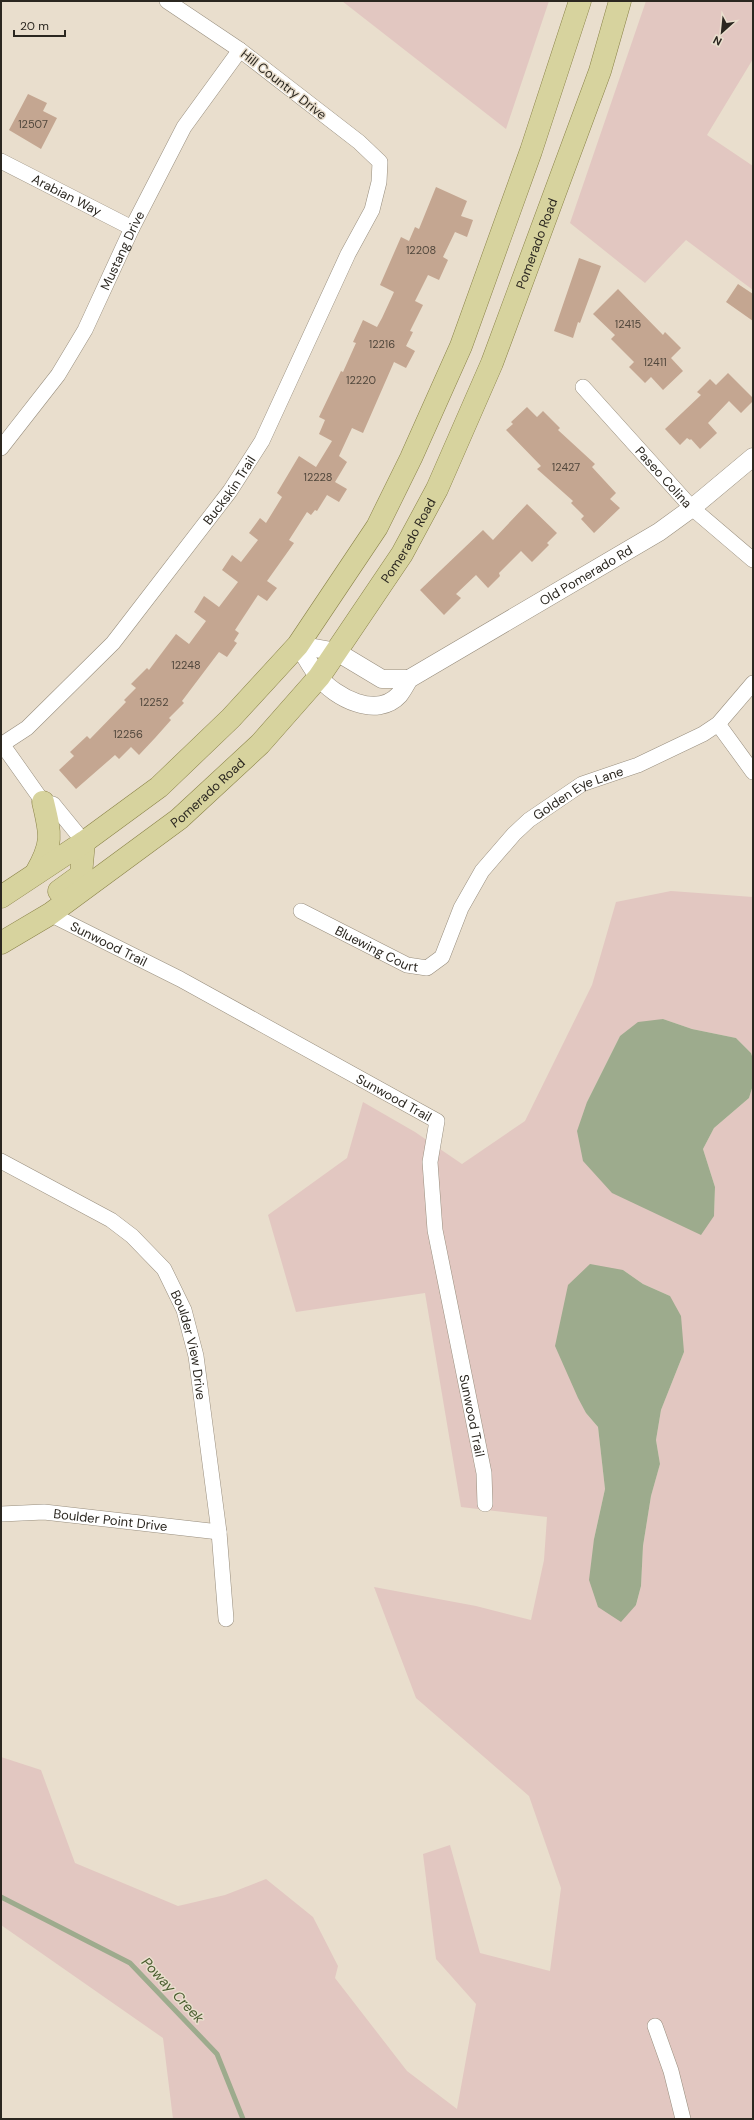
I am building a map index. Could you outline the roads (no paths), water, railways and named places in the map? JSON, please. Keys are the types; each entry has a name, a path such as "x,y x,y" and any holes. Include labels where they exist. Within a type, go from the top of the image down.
{"main road":[{"path":"1,897 35,876 84,842 159,787 231,718 298,645 377,527 411,458 461,346 531,151 580,1"},
{"name":"Pomerado Road","path":"1,943 50,914 179,819 260,744 319,677 402,554 438,489 492,363 600,71 620,1"},
{"path":"35,876 47,854 50,843 43,802"},
{"path":"50,914 59,891 81,875 84,842"}],"street":[{"name":"Hill Country Drive","path":"167,1 240,50 359,142 380,162 379,182"},
{"name":"Mustang Drive","path":"1,448 58,375 85,330 132,228 184,127 240,50"},
{"name":"Arabian Way","path":"1,161 132,228"},
{"name":"Buckskin Trail","path":"2,745 27,728 113,643 230,490 262,441 348,254 372,210 379,182"},
{"name":"Paseo Colina","path":"583,387 692,508 753,560"},
{"name":"Old Pomerado Rd","path":"298,645 319,677 336,692 368,706 386,704 399,695 409,679 659,532 692,508 753,457"},
{"path":"298,645 337,652 382,679 409,679"},
{"name":"Golden Eye Lane","path":"448,947 461,908 482,871 514,834 530,820 582,784 638,765 704,734 718,724 753,683"},
{"path":"718,724 753,772"},
{"path":"2,745 43,802 53,804 84,842"},
{"name":"Bluewing Court","path":"301,911 407,965 427,968 442,957 448,947"},
{"name":"Sunwood Trail","path":"50,914 180,979 437,1121 430,1162 435,1230 484,1473 485,1504"},
{"name":"Boulder View Drive","path":"1,1161 111,1220 132,1236 164,1270 184,1310 196,1356 219,1532 226,1619"},
{"name":"Boulder Point Drive","path":"1,1514 44,1512 219,1532"},
{"path":"655,2026 671,2071 683,2119"}],"waterway":[{"name":"Poway Creek","path":"1,1897 130,1963 217,2054 243,2119"}]}
